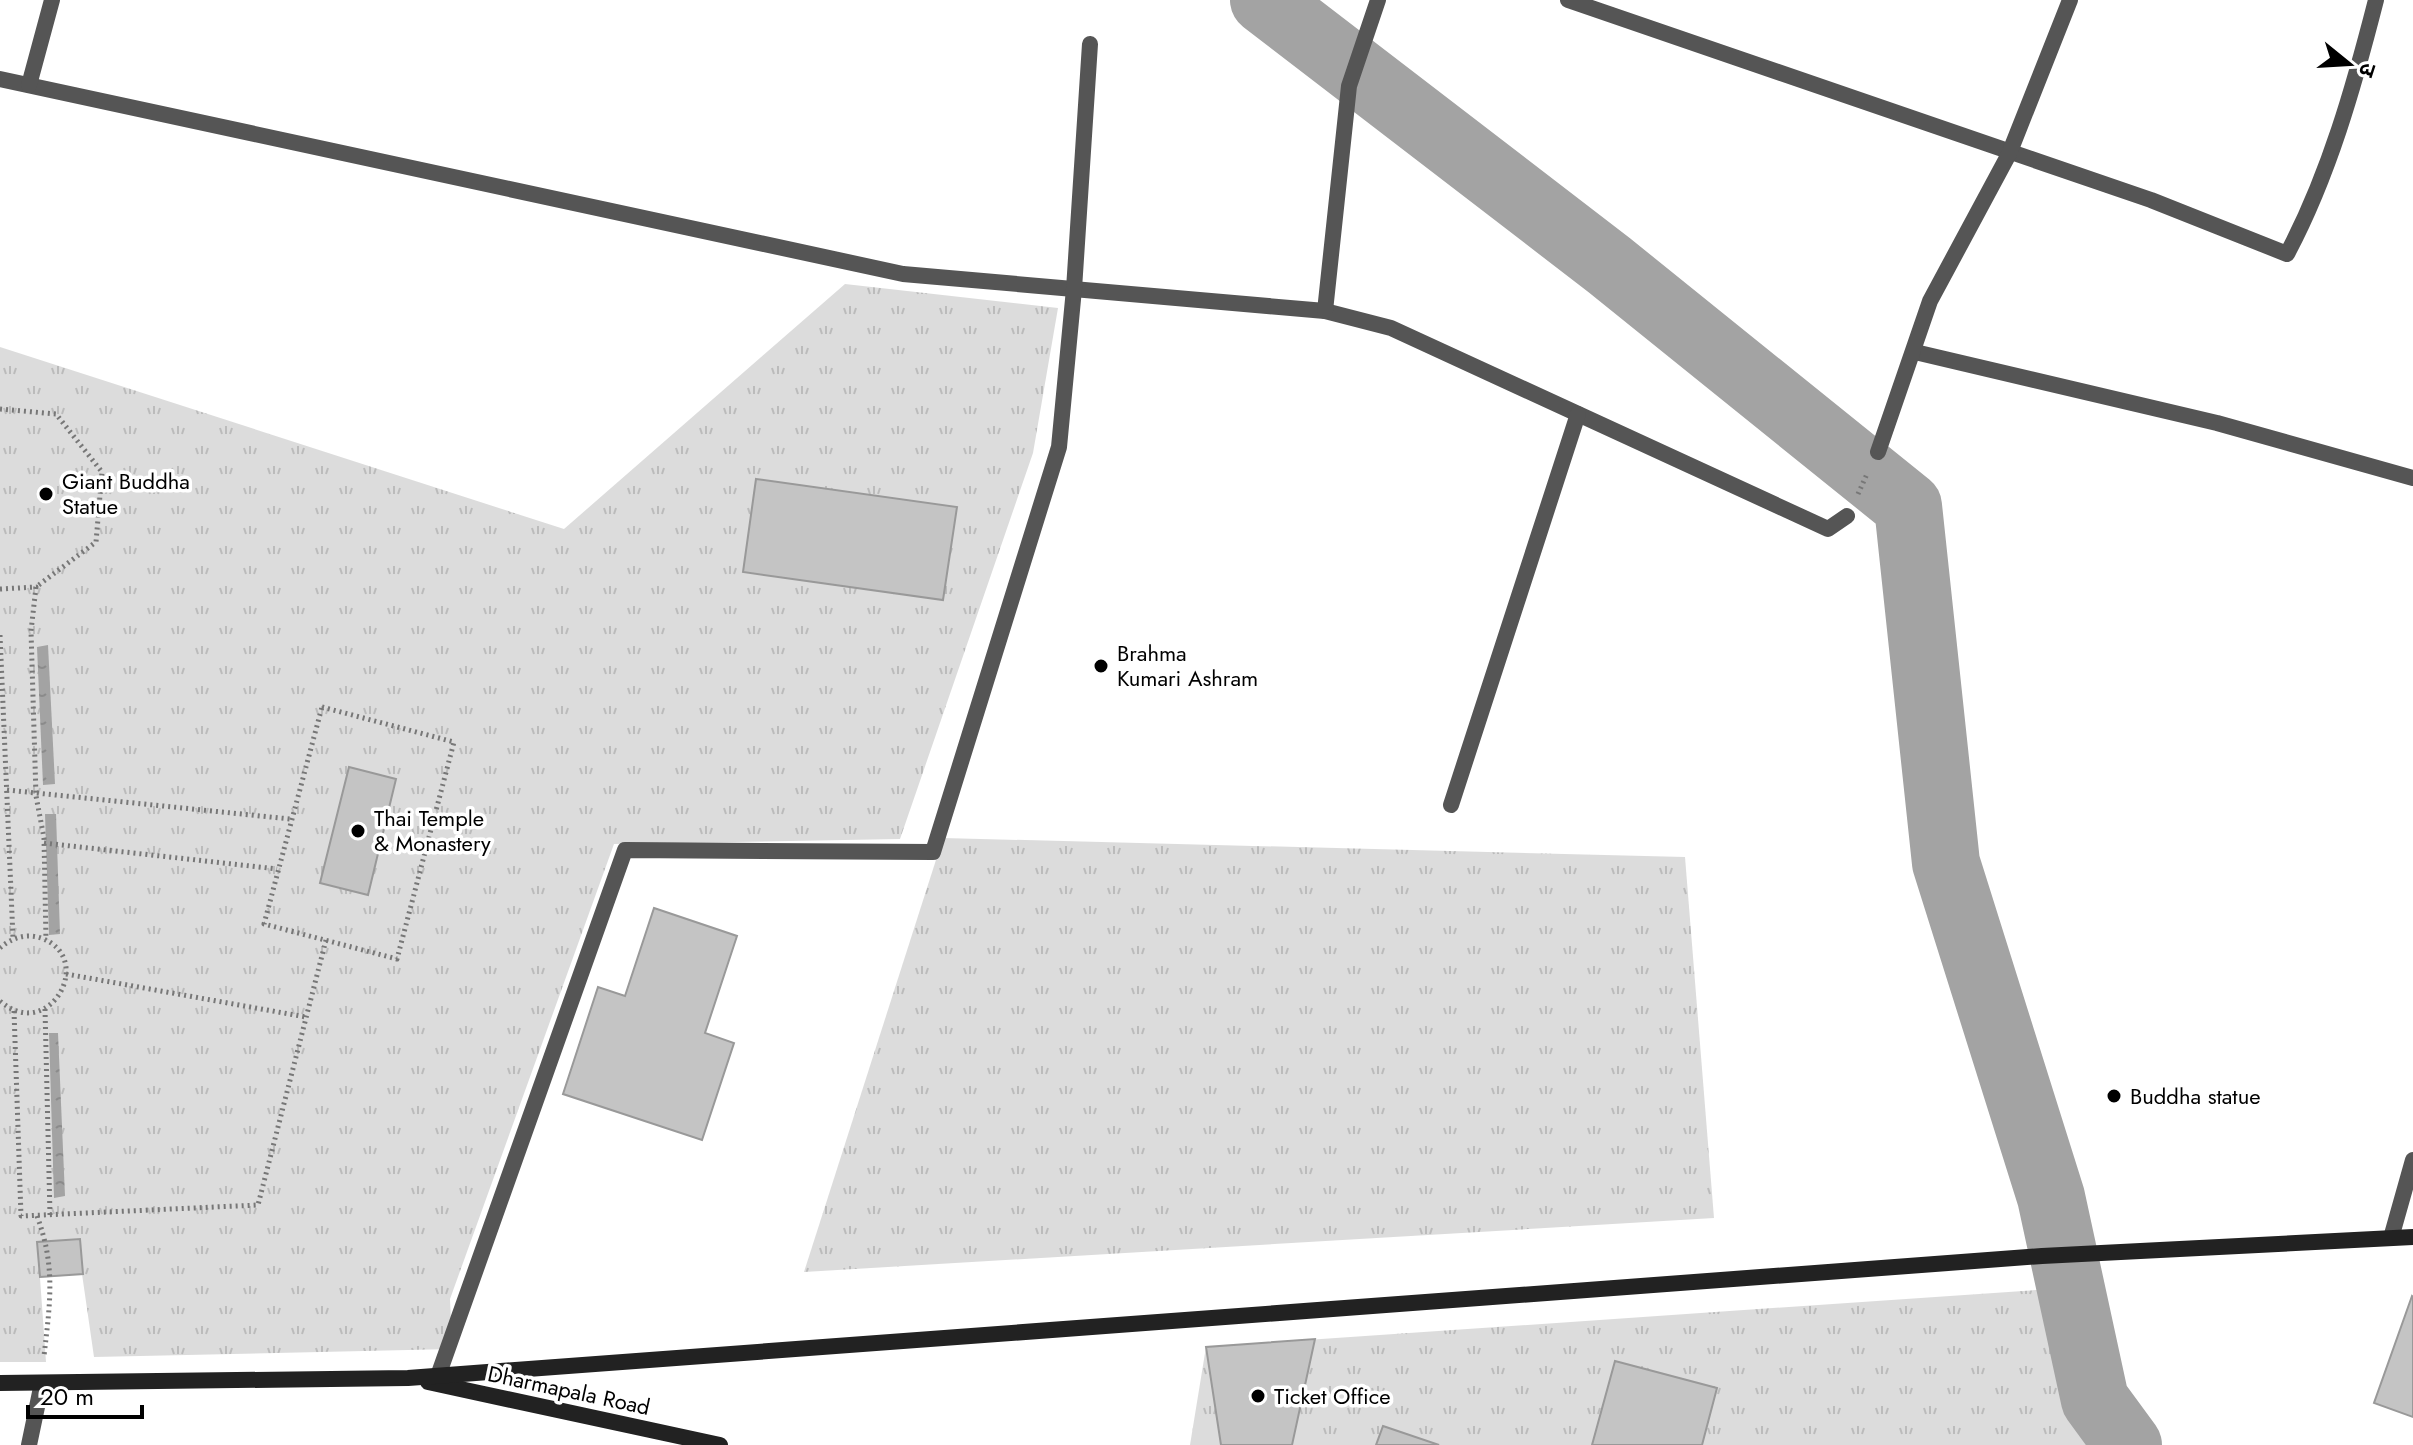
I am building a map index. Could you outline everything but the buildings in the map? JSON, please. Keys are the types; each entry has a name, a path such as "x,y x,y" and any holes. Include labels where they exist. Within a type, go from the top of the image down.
{"street":[{"path":"29,85 52,0"},
{"path":"1325,311 1349,86 1364,34 1378,0"},
{"path":"1568,0 2009,154 2151,200 2287,254 2311,210 2326,169 2376,0"},
{"path":"1878,452 1915,352 1930,301 2009,154 2070,0"},
{"path":"438,1376 625,850 933,852 1059,447 1074,289 1090,44"},
{"path":"0,79 903,274 1325,311 1391,328 1828,529 1847,516"},
{"path":"1915,352 2217,423 2412,476"},
{"path":"1451,805 1578,414"},
{"path":"2391,1238 2413,1160"},
{"path":"0,1383 408,1378 2042,1256 2413,1237"},
{"name":"Dharmapala Road","path":"408,1378 720,1445"},
{"path":"29,1445 42,1383"}],"path":[{"path":"0,409 56,414 102,472 96,542 36,587 0,589"},
{"path":"1847,516 1878,452"},
{"path":"36,587 31,631 36,796 44,843 46,940"},
{"path":"0,635 13,938"},
{"path":"322,707 454,742 397,959 264,924 290,819 322,707"},
{"path":"7,790 36,796 290,819"},
{"path":"44,843 277,869"},
{"path":"0,948 13,938 33,936 46,940 62,955 66,974 58,998 45,1009 27,1013 14,1011 0,1001"},
{"path":"14,1011 21,1216 258,1205 326,940"},
{"path":"66,974 306,1017"},
{"path":"45,1009 50,1215"},
{"path":"37,1216 47,1242 52,1277 42,1383"}],"green space":[{"path":"845,284 1058,308 1033,453 900,839 614,844 450,1299 452,1349 94,1357 82,1274 40,1278 46,1362 0,1362 0,347 564,529"},
{"path":"943,838 1685,857 1714,1218 804,1272"},
{"path":"2051,1289 2076,1430 2088,1445 1190,1445 1206,1347"}],"water":[{"path":"48,645 55,784 43,785 37,647"},
{"path":"45,814 56,814 60,934 49,935"},
{"path":"49,1033 58,1033 65,1196 54,1198"}],"waterway":[{"path":"1264,0 1609,265 1908,506 1946,863 2051,1197 2095,1400 2128,1445"}],"place":[{"name":"Giant Buddha Statue","path":"46,494"},
{"name":"Brahma Kumari Ashram","path":"1101,666"},
{"name":"Thai Temple & Monastery","path":"358,831"},
{"name":"Buddha statue","path":"2114,1096"},
{"name":"Ticket Office","path":"1258,1396"}]}
